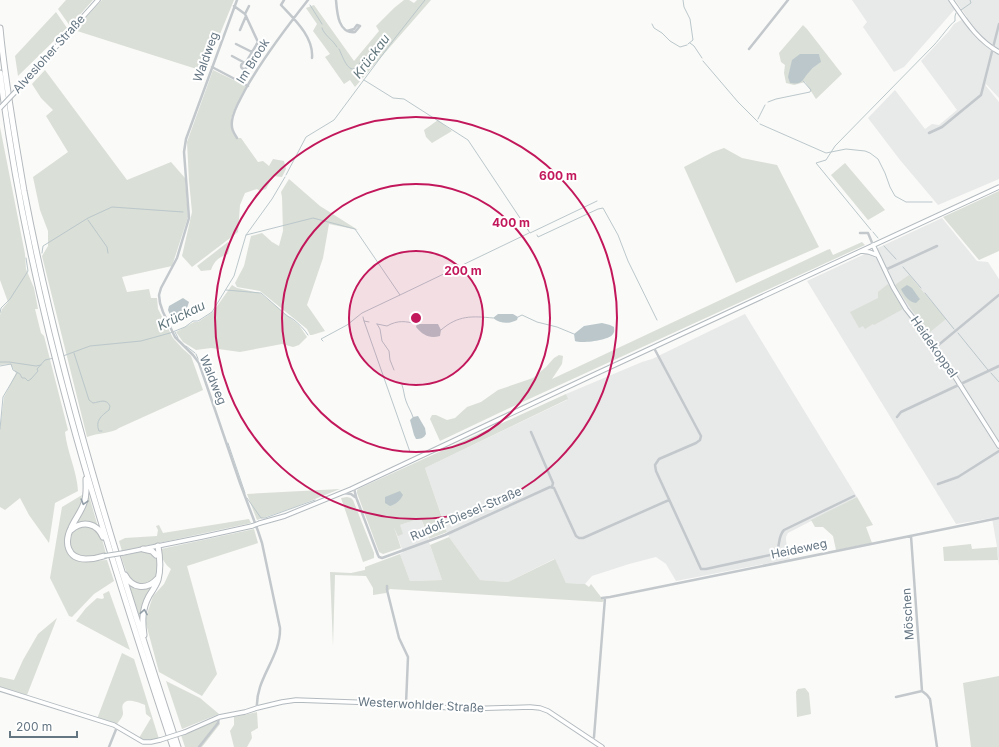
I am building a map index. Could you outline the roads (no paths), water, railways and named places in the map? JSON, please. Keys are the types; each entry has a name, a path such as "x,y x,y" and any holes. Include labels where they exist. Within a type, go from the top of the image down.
{"highway":[{"path":"0,28 7,88 32,233 58,356 146,650 178,747"},
{"path":"0,73 12,151 28,236 85,468 109,550 173,747"},
{"path":"85,468 86,498 81,511 69,532 67,545 73,555 79,558 86,559 104,556"},
{"path":"69,532 83,523 94,526 101,533 109,550"},
{"path":"146,650 143,611 159,577 160,569 157,557 158,546"},
{"path":"143,549 152,551 157,557"},
{"path":"121,568 129,581 139,587 149,586 159,577"}],"street":[{"name":"Alvesloher Straße","path":"0,108 98,0"},
{"name":"Waldweg","path":"237,0 184,146 189,218 177,258 161,288 159,295 162,307 174,335 199,363 262,543 280,628 280,636 275,656 260,688 257,708"},
{"path":"284,0 281,5 294,19 311,44 313,50 312,58"},
{"name":"Im Brook","path":"237,138 232,129 232,120 239,102 266,56 308,0"},
{"path":"336,0 337,17 342,26 347,31 351,33 355,32 360,26 357,25 354,30 347,31"},
{"path":"749,49 788,0"},
{"path":"951,0 976,35 999,52"},
{"path":"232,56 245,64 258,42 246,15 234,6"},
{"path":"240,30 249,6"},
{"path":"929,133 942,127 981,95 999,24"},
{"path":"236,44 252,52"},
{"path":"212,67 248,86"},
{"path":"104,556 252,526 285,516 341,493 999,187"},
{"path":"860,233 868,233 873,245"},
{"name":"Heidekoppel","path":"873,245 906,309 936,347 999,446"},
{"path":"885,270 937,246"},
{"path":"861,251 877,255"},
{"path":"936,347 999,295"},
{"path":"654,348 701,436 698,442 659,459 656,463 656,471 699,567 704,570 775,554 778,551 780,536 784,530 854,496"},
{"path":"897,417 901,412 999,366"},
{"path":"531,432 553,483 552,487 554,488 576,536 579,538 669,500"},
{"path":"938,484 958,477 999,451"},
{"name":"Rudolf-Diesel-Straße","path":"352,488 378,555 382,558 445,535 552,487"},
{"path":"341,493 356,497"},
{"name":"Heideweg","path":"592,741 594,737 604,598 999,518"},
{"name":"Möschen","path":"911,536 922,691 930,699 937,747"},
{"path":"387,586 399,638 408,657 406,704"},
{"name":"Westerwohlder Straße","path":"0,689 117,727 143,742 160,740 184,732 219,717 296,700 406,704 461,709 538,707 548,711 602,747"},
{"path":"896,697 922,691"},
{"path":"199,747 218,723 219,717"},
{"path":"109,747 117,727"}],"waterway":[{"name":"Krückau","path":"286,175 306,137 334,120 425,0"},
{"path":"683,0 684,7 690,19 693,40 688,44"},
{"path":"961,10 971,3 970,0"},
{"path":"310,5 322,24"},
{"path":"871,230 816,163 826,160 835,146 934,45 955,21 956,13"},
{"path":"652,24 654,28 670,41 680,47 687,45"},
{"path":"322,28 337,47"},
{"path":"690,43 694,46 702,58"},
{"path":"339,49 350,68 356,68 360,63"},
{"path":"703,61 738,102 758,122"},
{"path":"364,80 393,98 404,99 468,140 530,233 597,201"},
{"path":"768,102 810,92 811,90 803,81"},
{"path":"758,119 765,105"},
{"path":"760,124 826,153 846,149 870,153 878,159 895,196 906,202 932,202"},
{"name":"Krückau","path":"63,356 90,346 141,341 170,333 185,327 193,321 198,321 212,312 234,276 246,235 272,199 285,177"},
{"path":"42,253 43,246 88,218 112,207 183,212"},
{"path":"537,235 538,237 603,208 618,235 628,261 657,320"},
{"path":"246,235 313,218 355,229 400,295 362,313 347,325 321,339 323,341"},
{"path":"88,220 107,247 108,253"},
{"path":"873,232 878,238"},
{"path":"400,295 529,233"},
{"path":"884,246 896,259"},
{"path":"0,313 1,308 10,299 28,271 26,258"},
{"path":"903,267 921,288"},
{"path":"226,290 261,293 286,315 298,323 308,335"},
{"path":"925,293 954,329"},
{"path":"518,317 522,315 537,322 557,327 574,334"},
{"path":"363,317 364,321 369,322"},
{"path":"441,330 459,319 472,317 493,318"},
{"path":"364,321 410,452"},
{"path":"377,324 387,326 402,322 417,324"},
{"path":"377,324 380,329 382,341 389,351 390,360 394,370"},
{"path":"175,332 178,338"},
{"path":"958,333 988,370"},
{"path":"186,346 195,353"},
{"path":"74,353 89,400 93,403 105,401 110,406 109,410 98,422 99,431 102,431"},
{"path":"196,354 199,361"},
{"name":"Krückau","path":"0,366 11,364 13,370 28,381 38,371 37,369 45,360 54,358"},
{"path":"0,362 36,366 41,365"},
{"path":"0,429 3,397 17,373"},
{"path":"991,373 999,382"},
{"path":"402,385 405,399 413,417"},
{"path":"228,443 245,493"},
{"path":"247,498 261,518 265,518 315,500"}]}
